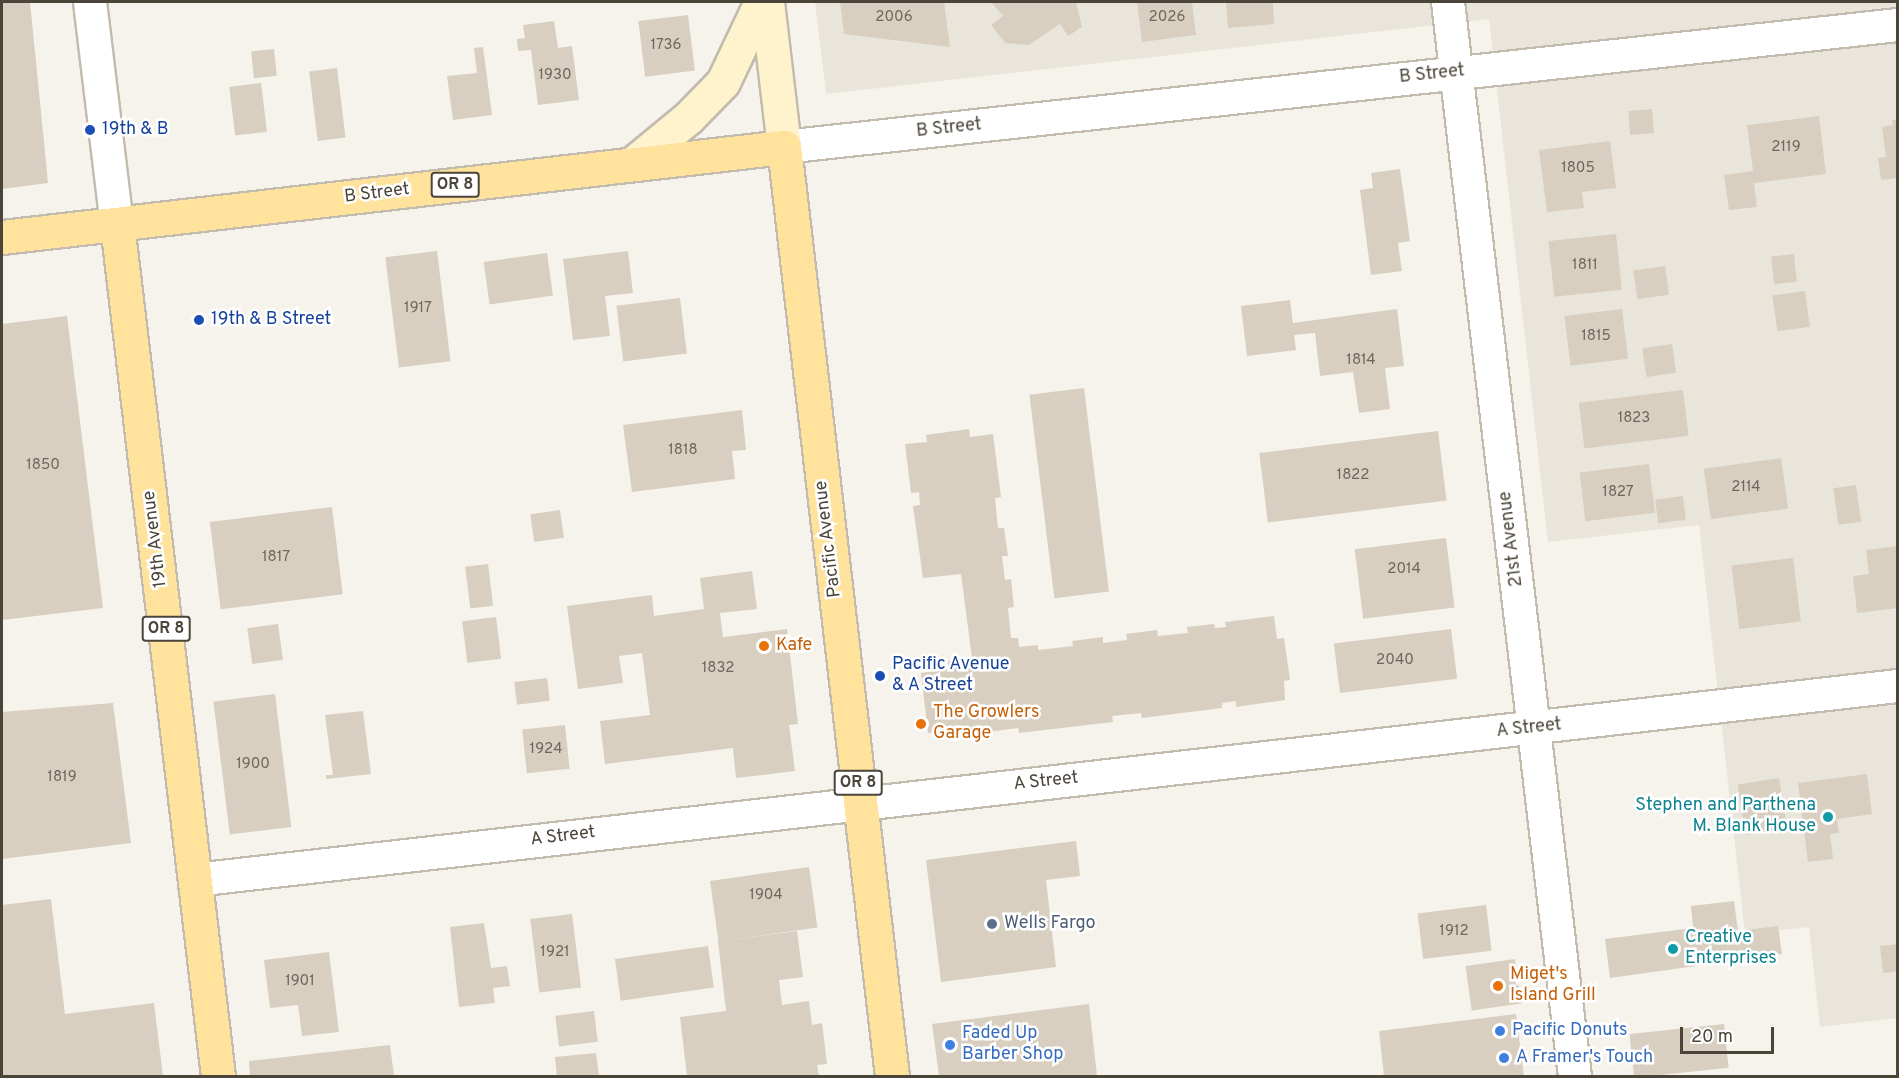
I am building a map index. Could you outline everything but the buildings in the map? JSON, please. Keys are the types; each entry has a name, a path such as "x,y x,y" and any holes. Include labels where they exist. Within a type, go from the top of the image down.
{"main road":[{"path":"632,164 688,118 723,82 761,2"},
{"name":"Pacific Avenue","path":"766,2 892,1077"},
{"name":"B Street","path":"2,237 784,147"},
{"name":"19th Avenue","path":"117,224 218,1077"}],"street":[{"name":"19th Avenue","path":"90,2 117,224"},
{"name":"21st Avenue","path":"1448,2 1575,1077"},
{"name":"B Street","path":"784,147 1898,25"},
{"name":"A Street","path":"195,880 1898,686"}],"shaded area":[{"path":"815,2 1897,2 1897,1018 1820,1027 1809,927 1745,934 1699,525 1548,542 1489,19 826,94"}],"place":[{"name":"19th & B","path":"90,130"},
{"name":"19th & B Street","path":"199,320"},
{"name":"Kafe","path":"764,646"},
{"name":"Pacific Avenue & A Street","path":"880,676"},
{"name":"The Growlers Garage","path":"921,724"},
{"name":"Stephen and Parthena M. Blank House","path":"1828,817"},
{"name":"Wells Fargo","path":"992,924"},
{"name":"Creative Enterprises","path":"1673,949"},
{"name":"Miget's Island Grill","path":"1498,986"},
{"name":"Pacific Donuts","path":"1500,1031"},
{"name":"Faded Up Barber Shop","path":"950,1045"},
{"name":"A Framer's Touch","path":"1504,1058"}]}
